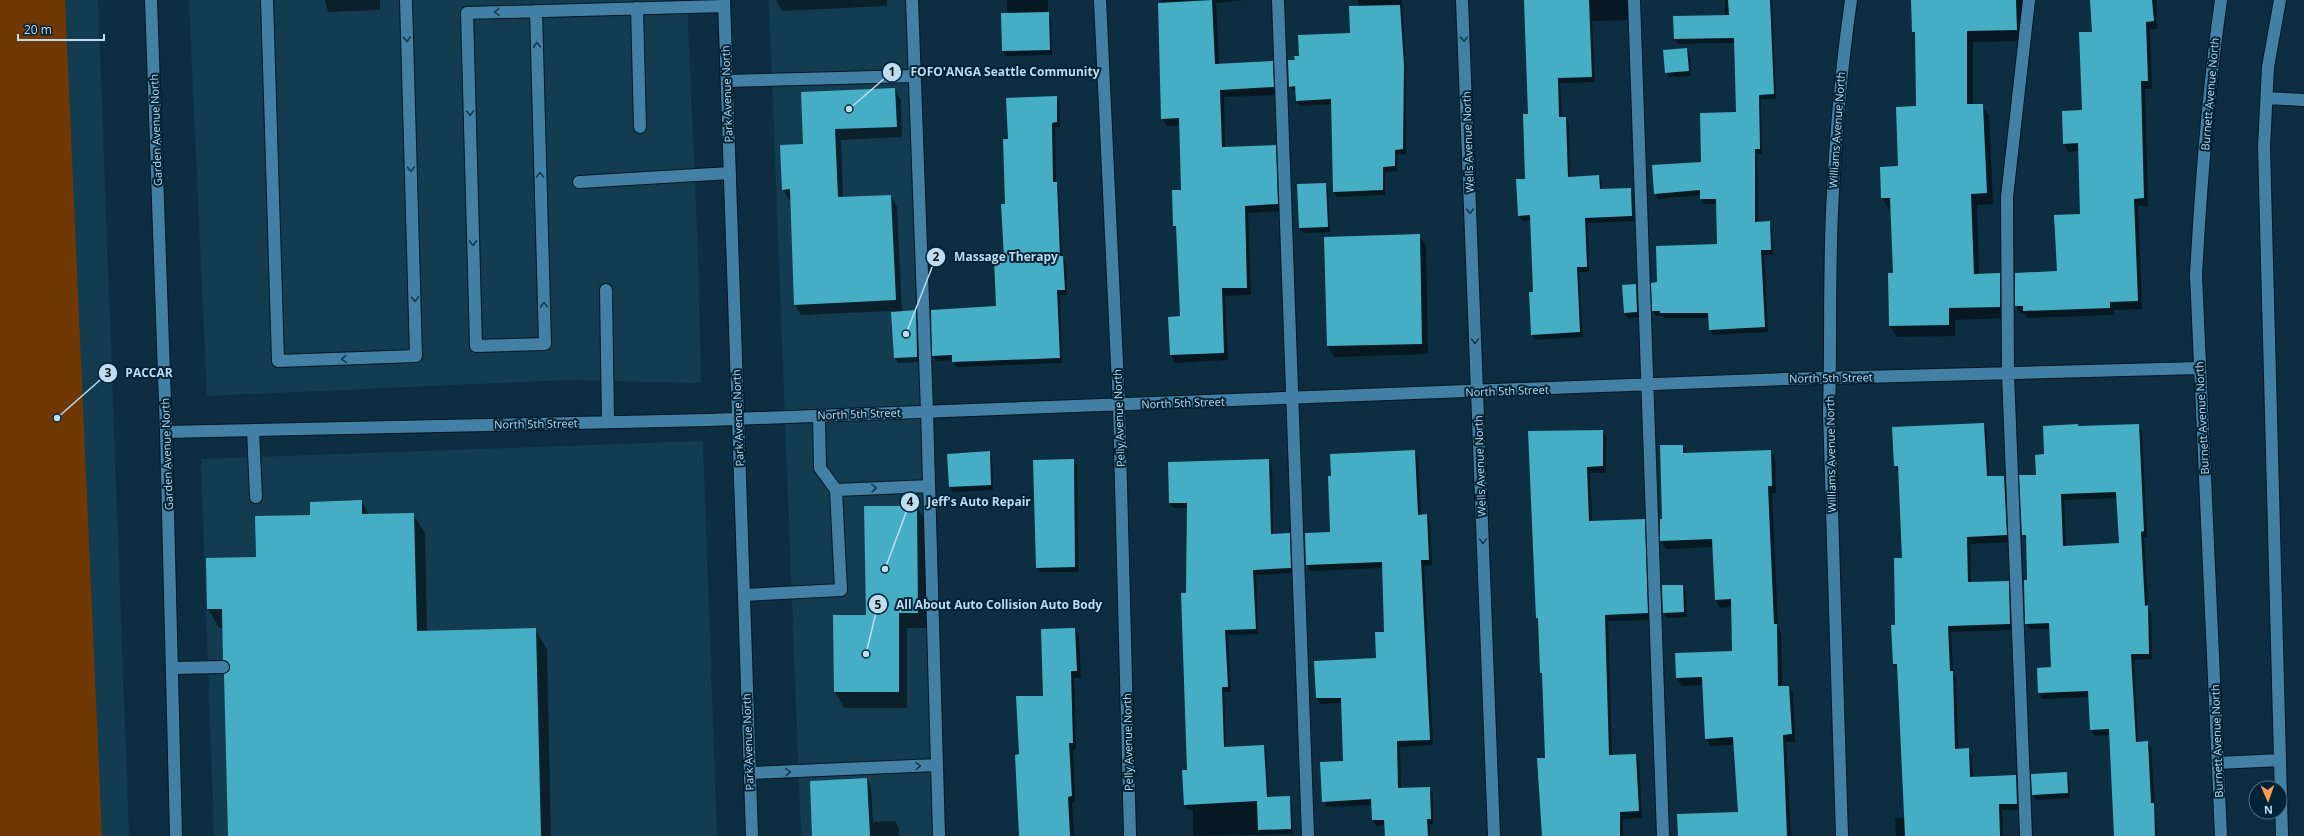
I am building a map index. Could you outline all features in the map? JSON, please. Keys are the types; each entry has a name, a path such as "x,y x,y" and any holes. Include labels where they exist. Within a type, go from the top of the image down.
{"street":[{"name":"Garden Avenue North","path":"151,0 166,432 176,836"},
{"path":"268,0 278,361 416,356 406,0"},
{"path":"912,0 927,412 939,836"},
{"name":"Pelly Avenue North","path":"1100,0 1119,406 1130,836"},
{"path":"1278,0 1294,398 1308,836"},
{"name":"Wells Avenue North","path":"1462,0 1494,836"},
{"path":"1634,0 1663,836"},
{"name":"Williams Avenue North","path":"1842,836 1830,377 1832,205 1840,83 1850,0"},
{"path":"2026,836 2008,374 2007,197 2029,0"},
{"name":"Burnett Avenue North","path":"2220,836 2196,275 2200,206 2214,45 2221,0"},
{"path":"2280,0 2268,67 2264,147 2282,836"},
{"path":"536,11 545,344 476,346 467,13 637,8 724,3"},
{"name":"Park Avenue North","path":"724,3 752,836"},
{"path":"637,8 640,127"},
{"path":"727,80 914,76"},
{"path":"2267,98 2304,100"},
{"path":"579,182 730,173"},
{"path":"606,290 608,422"},
{"name":"North 5th Street","path":"166,432 819,416 1647,386 1830,377 2008,374 2200,368"},
{"path":"744,595 841,590 836,490 820,468 819,416"},
{"path":"253,430 256,497"},
{"path":"836,490 929,486"},
{"path":"172,668 223,668"},
{"path":"2218,763 2280,760"},
{"path":"750,773 937,765"}],"shaded area":[{"path":"0,0 98,0 129,836 0,836"},
{"path":"0,0 65,0 102,836 0,836"},
{"path":"189,0 687,0 698,254 701,383 567,380 207,396"},
{"path":"769,0 912,0 939,836 801,836"},
{"path":"703,441 717,836 214,836 201,459"}],"building":[{"path":"1212,0 1215,64 1273,61 1274,87 1220,90 1222,147 1276,145 1278,204 1245,206 1247,288 1222,288 1224,353 1170,355 1168,317 1180,316 1176,226 1173,226 1172,190 1181,190 1179,118 1161,119 1158,3"},
{"path":"1524,0 1589,0 1592,77 1558,78 1559,117 1566,117 1568,177 1599,175 1600,189 1631,188 1632,216 1585,218 1587,267 1577,267 1580,332 1531,335 1529,292 1533,292 1530,215 1518,216 1516,179 1525,179 1523,114 1528,114"},
{"path":"1728,0 1770,0 1774,94 1759,95 1760,149 1755,149 1755,222 1770,221 1771,250 1761,250 1765,327 1709,330 1708,313 1660,313 1660,311 1652,311 1651,283 1657,282 1656,246 1717,244 1716,199 1700,199 1700,190 1654,194 1652,165 1701,162 1700,113 1736,112 1734,38 1674,39 1673,16 1729,15"},
{"path":"1911,0 2016,0 2017,30 1967,31 1967,104 1983,104 1987,193 1971,194 1974,274 2000,273 2000,307 1949,308 1949,325 1889,326 1888,273 1893,273 1890,198 1881,198 1880,167 1898,166 1896,107 1916,106 1915,32 1912,32"},
{"path":"2090,0 2152,0 2154,21 2146,22 2148,81 2141,81 2144,198 2134,199 2138,301 2110,302 2110,308 2023,311 2023,306 2015,306 2015,273 2057,271 2054,215 2080,214 2078,143 2063,144 2062,111 2082,110 2079,32 2092,32"},
{"path":"1400,5 1404,65 1403,149 1395,150 1395,166 1383,167 1383,190 1333,192 1331,99 1296,101 1295,86 1289,87 1288,60 1295,60 1294,56 1299,56 1298,35 1350,33 1349,6"},
{"path":"1049,12 1050,50 1002,51 1001,13"},
{"path":"1687,48 1689,71 1665,73 1663,50"},
{"path":"895,88 897,127 835,129 838,197 891,195 896,300 794,305 790,189 782,190 780,145 803,144 801,92"},
{"path":"1057,96 1057,122 1052,123 1053,182 1057,182 1060,256 1063,256 1065,290 1057,290 1060,358 952,362 952,355 932,356 931,310 996,306 994,259 1004,258 1001,204 1005,204 1003,139 1008,139 1006,98"},
{"path":"1326,183 1328,227 1299,228 1297,184"},
{"path":"1420,234 1422,344 1327,346 1324,237"},
{"path":"1636,284 1637,312 1624,313 1622,285"},
{"path":"916,310 917,357 894,358 891,312"},
{"path":"1984,423 1987,476 2004,476 2007,535 1967,537 1968,582 2009,581 2010,624 1948,626 1950,671 1953,671 1955,749 1969,748 1970,777 2016,775 2017,804 1999,804 2000,836 1905,836 1897,664 1893,664 1891,625 1895,625 1894,558 1902,558 1898,466 1894,466 1892,427"},
{"path":"2078,424 2078,426 2139,424 2144,531 2141,532 2145,606 2148,605 2149,654 2131,654 2136,742 2148,741 2151,803 2154,803 2155,836 2114,836 2109,729 2090,730 2088,691 2038,693 2037,668 2051,667 2049,623 2025,624 2024,580 2027,580 2026,535 2022,535 2019,475 2036,475 2035,455 2044,454 2043,426","holes":["2116,492 2119,543 2063,546 2061,494"]},
{"path":"1603,430 1603,466 1587,467 1589,521 1645,519 1648,613 1605,615 1609,755 1636,754 1639,811 1620,812 1620,836 1542,836 1537,758 1545,758 1542,673 1540,673 1538,618 1536,618 1528,431"},
{"path":"1660,445 1683,445 1683,453 1771,450 1772,486 1768,486 1774,624 1777,624 1778,686 1789,686 1792,734 1783,735 1787,836 1678,836 1677,814 1738,812 1733,737 1705,739 1702,677 1676,678 1675,653 1732,651 1731,599 1715,600 1712,539 1660,541 1660,519 1662,519"},
{"path":"1415,450 1418,515 1427,514 1429,560 1421,560 1430,740 1397,741 1398,788 1430,787 1431,819 1427,819 1428,836 1385,836 1384,820 1372,820 1371,799 1322,802 1320,762 1343,761 1341,698 1316,698 1314,661 1376,658 1375,632 1384,632 1382,562 1306,565 1305,533 1330,532 1328,476 1331,476 1330,454"},
{"path":"990,451 991,485 949,487 947,454"},
{"path":"1074,459 1075,567 1036,568 1033,460"},
{"path":"1269,459 1271,534 1290,533 1291,568 1253,570 1256,629 1225,630 1228,687 1222,687 1224,747 1264,745 1267,797 1290,796 1291,829 1258,830 1257,801 1184,805 1182,770 1187,770 1181,593 1186,593 1187,503 1169,503 1168,462"},
{"path":"362,500 362,514 414,513 417,631 536,628 541,836 228,836 224,674 229,671 230,666 227,661 223,660 222,609 207,609 206,558 256,557 255,516 310,515 310,502"},
{"path":"864,506 917,506 918,613 899,613 899,692 834,692 833,615 866,615"},
{"path":"1662,585 1683,585 1684,612 1663,613"},
{"path":"1075,628 1077,671 1071,671 1073,743 1069,743 1072,796 1068,797 1070,836 1019,836 1015,755 1019,754 1016,696 1043,696 1041,629"},
{"path":"2067,772 2068,793 2032,795 2031,774"},
{"path":"867,778 870,836 812,836 810,781"}],"place":[{"name":"FOFO'ANGA Seattle Community","path":"849,109"},
{"name":"Massage Therapy","path":"906,334"},
{"name":"PACCAR","path":"57,418"},
{"name":"Jeff's Auto Repair","path":"885,569"},
{"name":"All About Auto Collision Auto Body","path":"866,654"}]}
